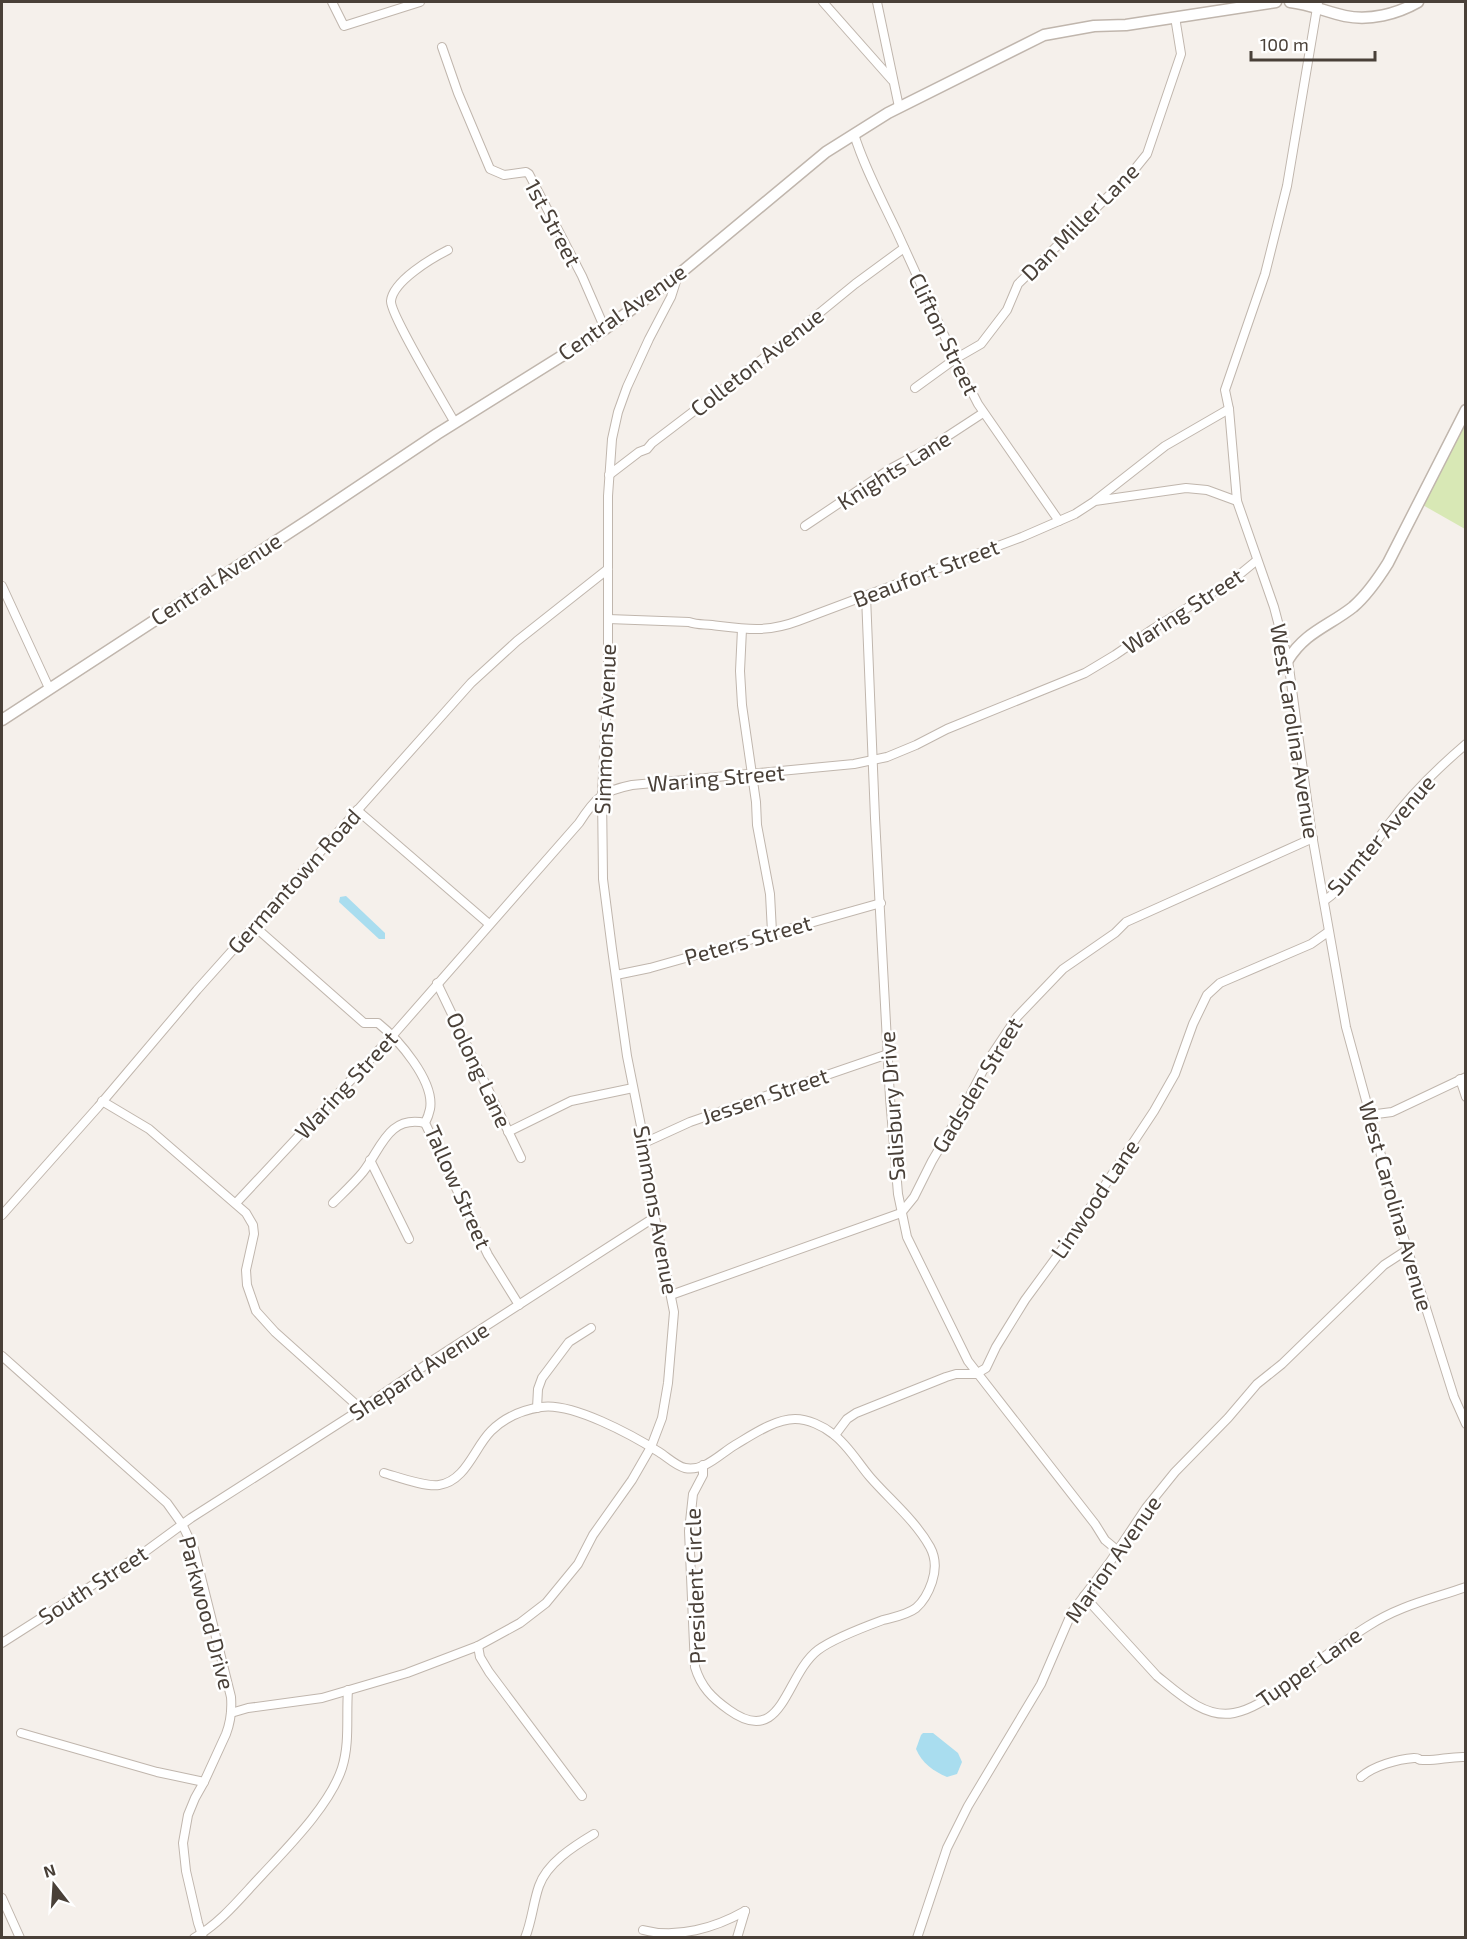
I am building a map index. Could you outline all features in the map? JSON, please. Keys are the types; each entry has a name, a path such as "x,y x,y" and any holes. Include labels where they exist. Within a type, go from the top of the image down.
{"street":[{"path":"332,2 344,26 420,2"},
{"path":"823,2 893,81"},
{"path":"877,2 899,107"},
{"name":"Central Avenue","path":"2,720 455,423 605,329 678,275 792,179 854,134 899,107 1044,35 1094,26 1126,25 1276,2"},
{"path":"1290,2 1318,4 1346,16 1370,17 1397,12 1418,2"},
{"name":"West Carolina Avenue","path":"1318,4 1287,186 1265,274 1225,390 1229,409 1236,501 1274,606 1288,660 1313,838 1346,1027 1407,1250 1454,1397 1466,1424"},
{"name":"Dan Miller Lane","path":"915,388 955,359 981,344 1007,310 1018,284 1130,175 1147,154 1181,54 1175,17"},
{"name":"1st Street","path":"442,47 458,93 490,169 504,175 526,172 529,174 582,276 605,329"},
{"name":"Clifton Street","path":"854,134 955,359 983,413 1059,521"},
{"name":"Colleton Avenue","path":"609,475 639,452 647,449 651,443 904,248"},
{"path":"448,250 410,273 391,298 391,304 455,423"},
{"name":"Simmons Avenue","path":"231,1713 248,1708 322,1698 407,1674 478,1646 520,1623 546,1603 578,1564 593,1535 632,1480 651,1447 666,1401 674,1317 633,1088 616,975 603,879 602,794 606,729 609,475 612,439 618,412 649,339 671,297 678,275"},
{"path":"1095,501 1165,446 1229,409"},
{"path":"1288,660 1303,640 1353,607 1376,583 1466,410"},
{"name":"Knights Lane","path":"805,526 890,469 932,447 983,413"},
{"name":"Beaufort Street","path":"608,619 689,622 742,629 787,626 1022,537 1075,514 1095,501 1186,488 1207,490 1236,501"},
{"name":"Waring Street","path":"236,1203 393,1035 602,794 632,785 873,761 1085,673 1234,579 1256,561"},
{"name":"Germantown Road","path":"2,1215 254,926 486,668 608,569"},
{"path":"2,586 49,688"},
{"name":"Salisbury Drive","path":"866,596 888,1054 898,1194 907,1238 946,1319 976,1374 1095,1524 1105,1540 1117,1550"},
{"path":"742,629 741,689 757,825 770,894 772,932"},
{"name":"Sumter Avenue","path":"1324,902 1348,879 1406,803 1434,772 1466,744"},
{"path":"357,810 489,924"},
{"name":"Gadsden Street","path":"901,1213 914,1197 989,1059 1017,1017 1053,978 1115,933 1126,922 1313,838"},
{"name":"Peters Street","path":"616,975 650,968 881,903"},
{"path":"254,926 363,1023 378,1023 393,1035"},
{"name":"Linwood Lane","path":"976,1374 986,1368 1006,1329 1154,1112 1175,1074 1193,1024 1207,995 1220,983 1311,944 1329,932"},
{"name":"Oolong Lane","path":"437,983 521,1158"},
{"name":"Tallow Street","path":"393,1035 419,1071 428,1090 430,1108 425,1123 488,1255 519,1305"},
{"name":"Jessen Street","path":"644,1143 690,1122 888,1054"},
{"path":"1369,1115 1392,1112 1463,1078 1466,1096"},
{"path":"508,1132 572,1101 633,1088"},
{"path":"102,1101 149,1129 246,1214 253,1225 254,1234 246,1270 247,1285 256,1311 275,1332 361,1409"},
{"path":"333,1203 363,1171 381,1142 391,1132 413,1120 425,1123"},
{"path":"370,1160 409,1239"},
{"path":"671,1295 901,1213"},
{"name":"Shepard Avenue","path":"182,1524 655,1216"},
{"name":"Marion Avenue","path":"917,1938 947,1848 968,1806 1041,1684 1064,1626 1146,1508 1257,1384 1282,1364 1384,1265 1407,1250"},
{"path":"537,1408 538,1389 542,1378 569,1342 591,1328"},
{"name":"Parkwood Drive","path":"2,1356 167,1503 182,1524 194,1548 231,1697 231,1713 226,1734 188,1815 183,1843 186,1872 200,1936"},
{"path":"835,1435 846,1419 867,1407 956,1374 976,1374"},
{"path":"384,1473 439,1485 464,1471 478,1446 503,1421 523,1411 560,1407 572,1410 651,1447 684,1468 703,1466"},
{"name":"President Circle","path":"805,1420 835,1435 906,1515 929,1545 934,1560 934,1576 925,1598 914,1610 875,1623 816,1652 804,1665 775,1713 764,1721 749,1722 741,1719 719,1703 706,1691 695,1667 689,1531 693,1494 704,1475 703,1466 737,1444 781,1421 805,1420"},
{"name":"South Street","path":"2,1643 146,1551 182,1524"},
{"name":"Tupper Lane","path":"1084,1596 1157,1676 1199,1707 1210,1712 1232,1714 1267,1700 1332,1650 1391,1612 1418,1601 1466,1587"},
{"path":"478,1646 480,1657 489,1672 582,1796"},
{"path":"200,1936 225,1915 306,1827 332,1790 342,1770 344,1759 348,1690"},
{"path":"21,1733 157,1772 190,1777 204,1782"},
{"path":"1362,1778 1374,1767 1414,1758 1423,1760 1466,1757"},
{"path":"525,1938 539,1885 546,1872 574,1847 594,1834"},
{"path":"2,1898 20,1938"},
{"path":"643,1930 658,1934 672,1934 714,1926 745,1911 737,1938"}],"green space":[{"path":"1465,419 1465,529 1421,504"}],"water":[{"path":"346,896 385,933 385,939 379,939 339,902 340,897"},
{"path":"923,1733 933,1733 958,1753 962,1762 957,1774 947,1777 933,1769 921,1758 916,1749"}]}
